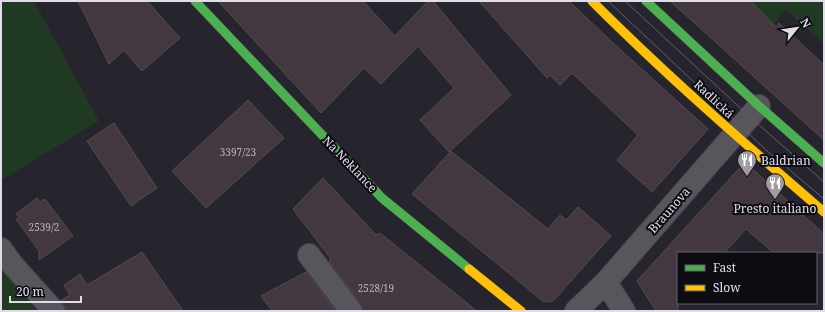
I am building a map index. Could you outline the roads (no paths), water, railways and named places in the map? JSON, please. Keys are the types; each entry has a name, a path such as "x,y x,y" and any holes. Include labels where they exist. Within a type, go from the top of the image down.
{"main road":[{"name":"Na Neklance","path":"195,1 382,198 520,311"},
{"name":"Radlická","path":"592,1 629,38 734,134 824,212"},
{"name":"Radlická","path":"646,1 759,106 824,163"}],"street":[{"name":"Braunova","path":"576,311 606,282 759,106"},
{"path":"1,249 11,263 54,311"},
{"path":"309,255 351,311"},
{"path":"606,282 624,311"}],"tram line":[{"path":"608,1 766,150 824,199"},
{"path":"625,1 750,117 824,182"}],"place":[{"name":"Baldrian","path":"747,177"},
{"name":"Presto italiano","path":"775,200"}]}
